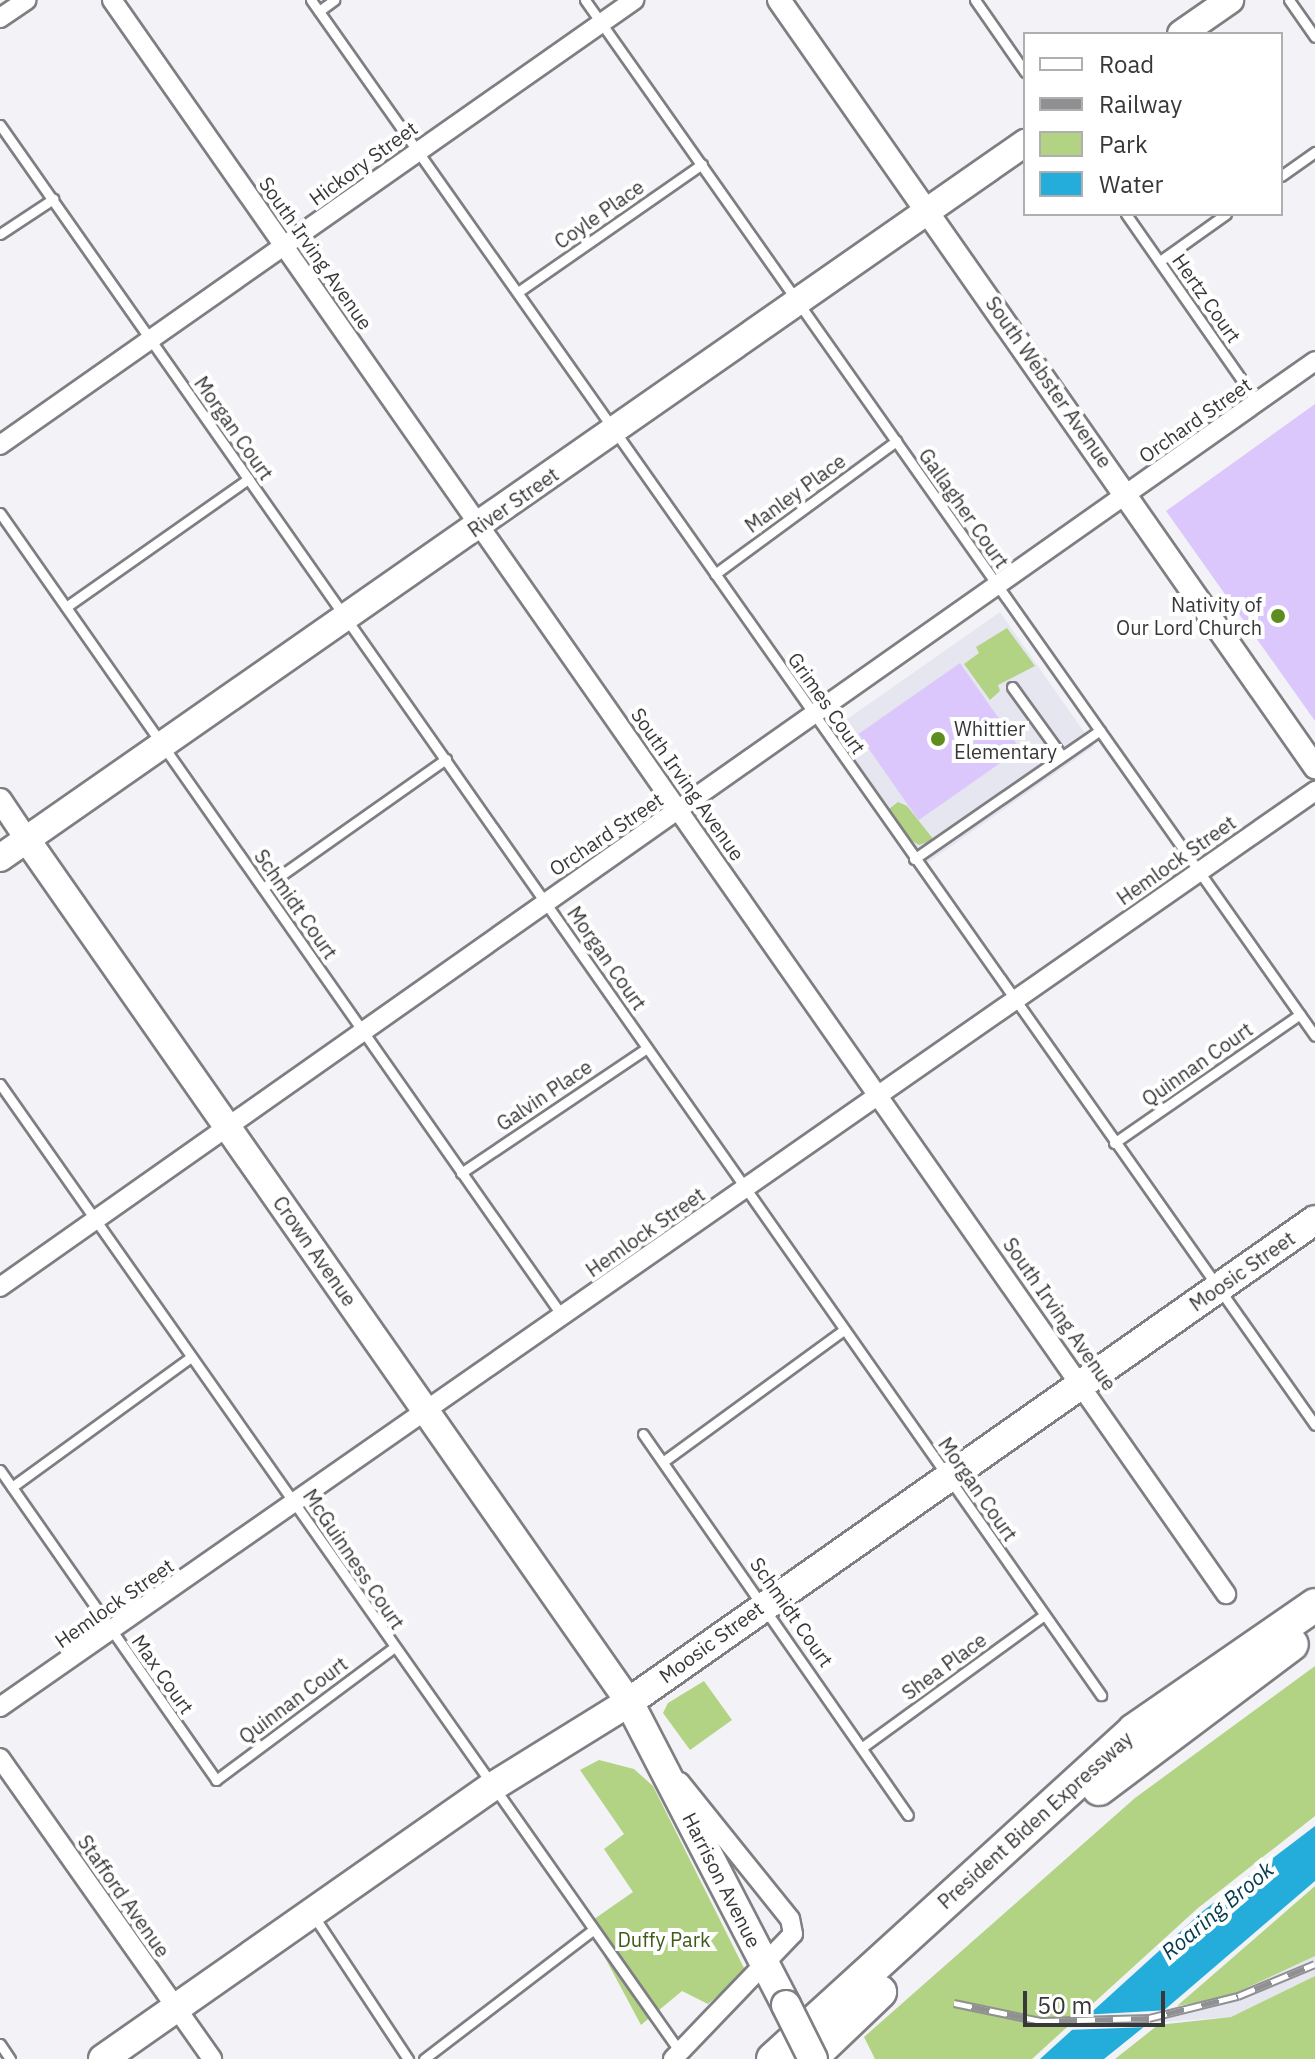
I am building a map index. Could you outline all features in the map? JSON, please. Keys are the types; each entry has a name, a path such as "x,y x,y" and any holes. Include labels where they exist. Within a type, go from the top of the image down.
{"highway":[{"name":"President Biden Expressway","path":"773,2059 1134,1730 1315,1605"},
{"name":"President Biden Expressway","path":"811,2059 1104,1785 1315,1628"}],"main road":[{"path":"1184,32 1230,0"},
{"name":"River Street","path":"0,858 616,432 797,301 1023,144"},
{"name":"Crown Avenue","path":"27,840 629,1702"},
{"name":"Moosic Street","path":"103,2059 492,1787 629,1702 764,1603 1315,1220"},
{"name":"Harrison Avenue","path":"629,1702 662,1761 811,2059"}],"street":[{"path":"0,18 27,0"},
{"name":"South Irving Avenue","path":"112,0 1082,1382 1226,1594"},
{"name":"Hickory Street","path":"0,445 634,0"},
{"name":"South Webster Avenue","path":"779,0 1315,767"},
{"name":"Orchard Street","path":"0,1287 1315,362"},
{"name":"Hemlock Street","path":"0,1707 112,1633 746,1186 1315,791"},
{"name":"Crown Avenue","path":"0,800 27,840"},
{"name":"Stafford Avenue","path":"0,1758 212,2059"},
{"path":"662,1761 790,1919 790,1941 677,2056"}],"lane":[{"name":"Grimes Court","path":"311,0 1216,1289 1315,1425"},
{"path":"319,11 334,0"},
{"name":"Gallagher Court","path":"585,0 1315,1036"},
{"path":"975,0 1023,69"},
{"path":"1289,0 1315,37"},
{"name":"Morgan Court","path":"0,125 746,1186 842,1331 948,1475 1101,1695"},
{"path":"1283,175 1315,152"},
{"name":"Coyle Place","path":"518,292 702,164"},
{"path":"0,234 53,199"},
{"name":"Hertz Court","path":"1127,216 1258,403"},
{"path":"1160,261 1223,216"},
{"name":"Manley Place","path":"715,574 896,441"},
{"path":"66,607 248,479"},
{"name":"Schmidt Court","path":"0,513 563,1317"},
{"path":"1012,687 1062,756"},
{"path":"914,859 1100,730"},
{"path":"263,888 446,759"},
{"name":"Quinnan Court","path":"1114,1143 1300,1014"},
{"name":"Galvin Place","path":"461,1173 647,1048"},
{"name":"McGuinness Court","path":"0,1084 295,1503 392,1649 593,1930 677,2056"},
{"path":"664,1461 842,1331"},
{"path":"12,1487 191,1357"},
{"name":"Schmidt Court","path":"643,1434 864,1746 908,1815"},
{"name":"Max Court","path":"0,1470 216,1780"},
{"name":"Shea Place","path":"864,1746 1044,1615"},
{"name":"Quinnan Court","path":"216,1780 392,1649"},
{"path":"311,1912 408,2059"},
{"path":"424,2059 593,1930"},
{"path":"0,2044 10,2059"}],"shaded area":[{"path":"1000,612 1094,746 925,865 830,731"},
{"path":"1315,1956 1315,1976 1231,2017 1048,2030 1046,2015 1170,2010 1225,1998"}],"green space":[{"path":"1007,628 1035,666 998,685 1000,691 990,700 964,664 979,653 976,647"},
{"path":"898,802 907,806 934,840 919,845 909,839 889,809"},
{"path":"1315,1666 1315,1816 1198,1908 1032,2059 875,2059 864,2037 1135,1798"},
{"path":"704,1681 732,1720 690,1750 663,1713 668,1703"},
{"name":"Duffy Park","path":"599,1760 634,1769 653,1786 746,1972 708,2004 682,1991 641,2025 587,1924 633,1892 604,1849 624,1834 580,1770"},
{"path":"1315,1886 1315,1956 1225,1998 1177,2006"},
{"path":"1315,1976 1315,2059 1115,2059 1158,2025 1231,2017"}],"water":[{"name":"Roaring Brook","path":"1315,1826 1315,1881 1155,2018 1104,2059 1040,2059 1203,1911"}],"pier":[{"path":"1170,2010 1150,2027 1065,2030 1081,2015"}],"building":[{"name":"Nativity of Our Lord Church","path":"1315,404 1315,721 1166,511"},
{"name":"Whittier Elementary","path":"960,663 1020,749 919,820 858,734"}],"railway":[{"path":"954,2003 1041,2021 1149,2018 1238,1996 1315,1964"}],"place":[{"name":"Nativity of Our Lord Church","path":"1278,616"},
{"name":"Whittier Elementary","path":"938,739"}]}
